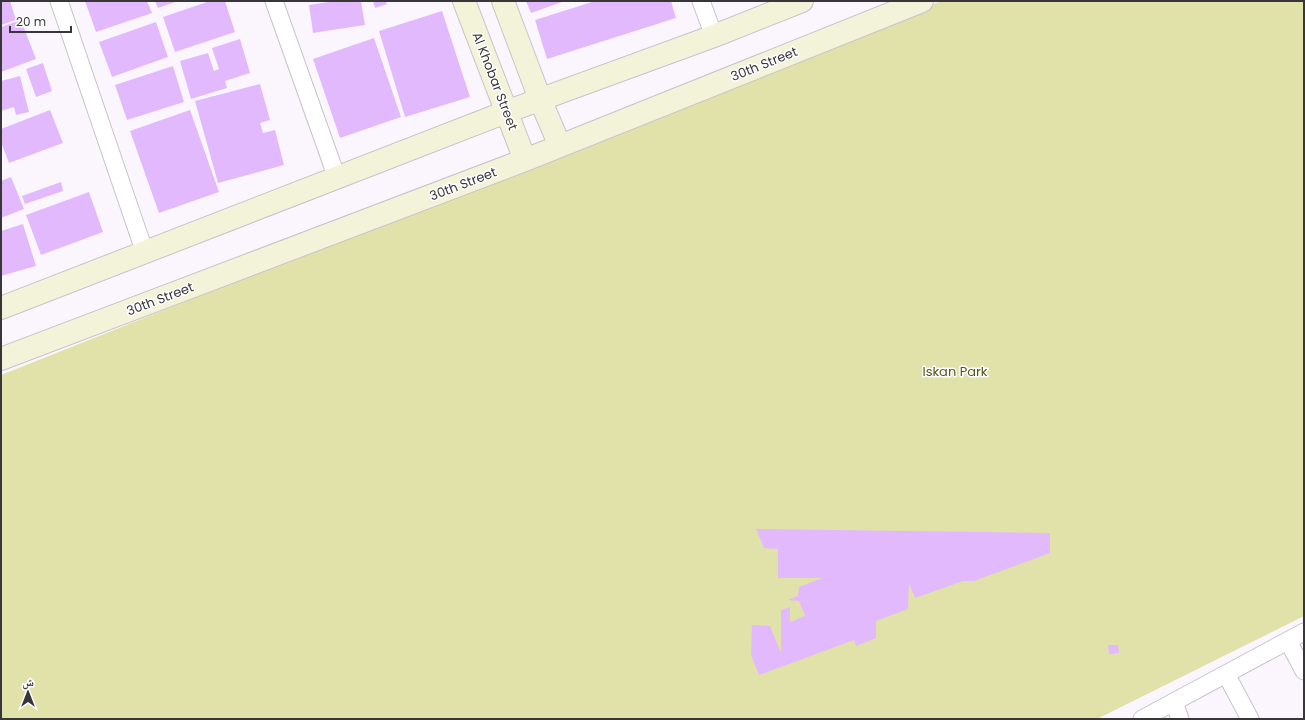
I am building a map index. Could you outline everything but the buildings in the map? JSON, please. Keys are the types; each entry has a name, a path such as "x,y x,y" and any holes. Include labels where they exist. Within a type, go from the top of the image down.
{"street":[{"path":"59,1 145,253"},
{"path":"274,1 337,178"},
{"name":"Al Khobar Street","path":"464,1 525,160"},
{"path":"503,1 540,99 560,146"},
{"path":"701,1 714,36"},
{"path":"1,308 506,112 714,36 802,1"},
{"name":"30th Street","path":"1,359 525,160 922,1"},
{"path":"1142,719 1304,632"},
{"path":"1288,641 1304,671"},
{"path":"1226,674 1250,719"},
{"path":"1174,702 1180,719"}],"green space":[{"name":"Iskan Park","path":"941,1 1304,1 1304,616 1097,719 1,719 1,375"}]}
